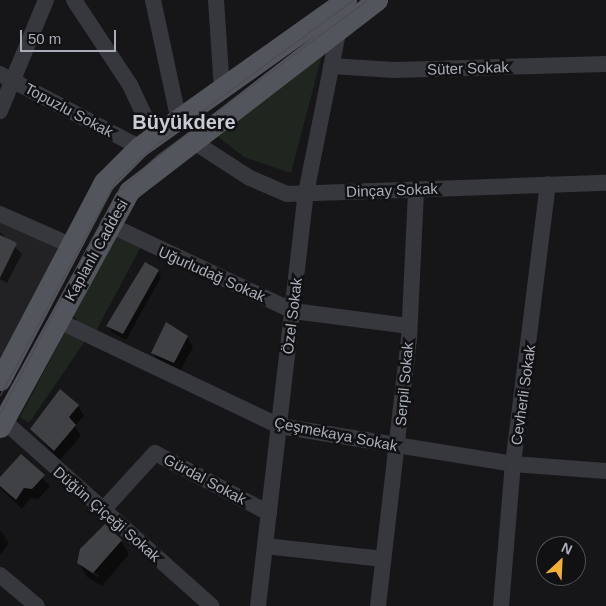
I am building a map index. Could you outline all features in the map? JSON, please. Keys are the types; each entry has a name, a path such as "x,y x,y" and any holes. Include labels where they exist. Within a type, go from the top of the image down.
{"main road":[{"name":"Kaplanlı Caddesi","path":"0,380 68,244 104,182 146,142 222,91 346,0"},
{"name":"Kaplanlı Caddesi","path":"2,424 108,224 129,191 191,140 377,0"}],"street":[{"path":"0,111 15,82 46,0"},
{"path":"74,0 130,85 146,142"},
{"path":"153,0 179,121"},
{"path":"216,0 222,91"},
{"name":"Özel Sokak","path":"258,606 306,193 339,28"},
{"name":"Süter Sokak","path":"331,66 394,70 606,64"},
{"name":"Topuzlu Sokak","path":"0,74 146,142"},
{"name":"Dinçay Sokak","path":"191,140 250,178 288,194 606,183"},
{"name":"Cevherli Sokak","path":"501,606 513,464 548,184"},
{"name":"Serpil Sokak","path":"378,606 399,447 416,190"},
{"path":"0,214 68,244"},
{"name":"Uğurludağ Sokak","path":"108,224 293,311 408,326"},
{"name":"Çeşmekaya Sokak","path":"57,320 279,426 513,464 606,471"},
{"name":"Düğün Çiçeği Sokak","path":"2,424 212,606"},
{"name":"Gürdal Sokak","path":"103,510 154,453 269,513"},
{"path":"265,546 383,559"},
{"path":"0,575 37,606"}],"shaded area":[{"path":"322,55 291,173 244,157 213,133"},
{"path":"0,221 62,249 0,359"},
{"path":"115,228 143,243 96,331 82,329 72,313"},
{"path":"67,328 85,341 29,423 20,417"}],"building":[{"path":"0,235 17,243 0,277"},
{"path":"145,262 159,270 123,334 106,326"},
{"path":"166,322 188,336 174,363 151,353"},
{"path":"60,389 79,405 69,417 76,425 54,451 30,429"},
{"path":"21,454 45,475 32,489 24,488 16,500 0,486 0,477"},
{"path":"105,524 122,540 93,573 77,563 80,549"}],"tram line":[{"path":"0,395 114,183 154,146 353,0"},
{"path":"0,413 116,193 156,156 367,0"}],"district":[{"name":"Büyükdere","path":"184,122"}]}
